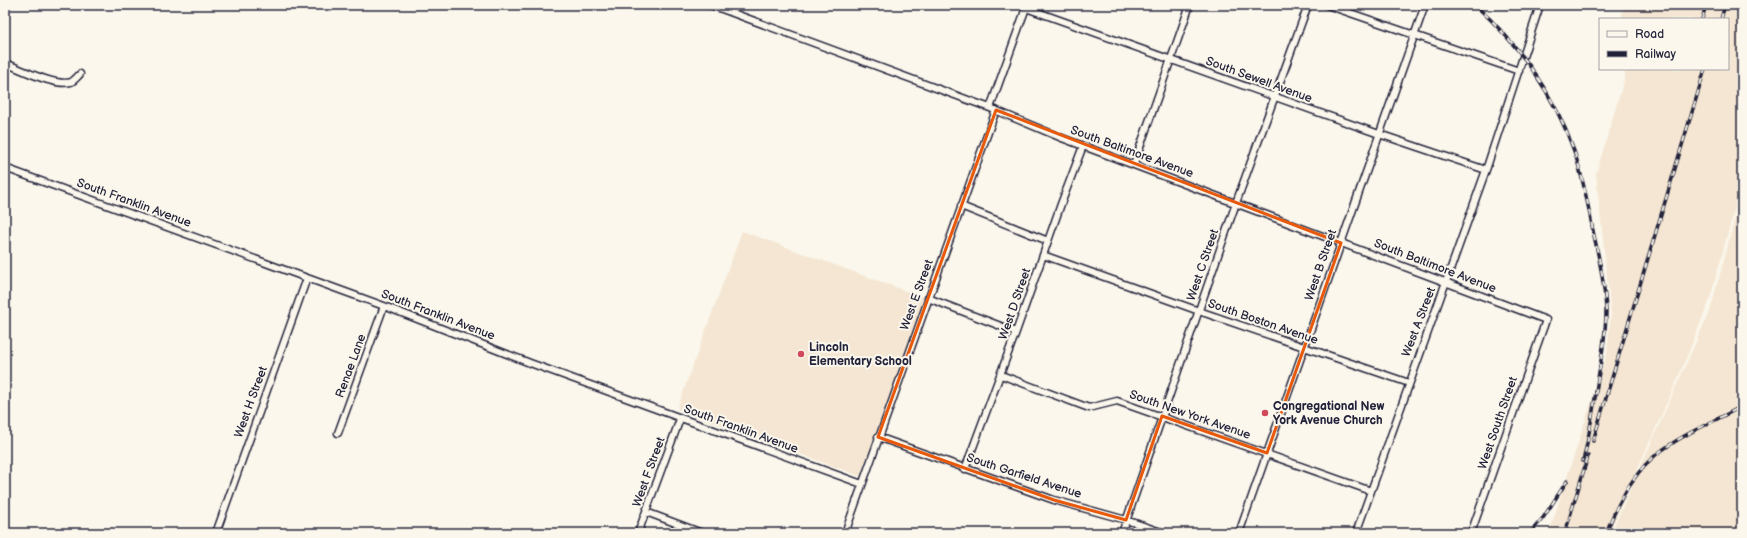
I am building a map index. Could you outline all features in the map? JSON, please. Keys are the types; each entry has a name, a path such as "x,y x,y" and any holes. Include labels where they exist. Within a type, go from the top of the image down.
{"street":[{"name":"South Baltimore Avenue","path":"711,5 993,109 1083,146 1546,320"},
{"path":"1134,164 1190,5"},
{"name":"West C Street","path":"1122,533 1236,203 1308,5"},
{"path":"1327,5 1519,72"},
{"name":"West B Street","path":"1239,533 1425,5"},
{"name":"West A Street","path":"1356,533 1486,170 1540,5"},
{"name":"West E Street","path":"845,533 961,206 1026,6"},
{"name":"South Sewell Avenue","path":"1026,6 1171,60 1379,134 1486,170"},
{"path":"5,63 63,84 72,82 80,74"},
{"name":"West D Street","path":"965,469 1001,375 1083,146"},
{"name":"South Franklin Avenue","path":"5,168 384,306 680,419 862,484"},
{"path":"961,206 1048,241"},
{"name":"South Boston Avenue","path":"1043,255 1199,311 1409,383"},
{"name":"West H Street","path":"216,533 307,278"},
{"path":"928,298 1016,332"},
{"name":"Renae Lane","path":"338,433 384,306"},
{"name":"West South Street","path":"1471,533 1546,320"},
{"name":"South New York Avenue","path":"1001,375 1089,408 1117,402 1162,416 1371,491"},
{"name":"West F Street","path":"638,533 680,419"},
{"name":"South Garfield Avenue","path":"878,437 1054,500 1126,520 1164,533"},
{"path":"646,512 702,533"}],"highlighted area":[{"path":"996,110 1341,243 1267,453 1162,416 1126,520 1054,500 878,437"}],"shaded area":[{"path":"1625,5 1742,5 1742,182 1709,302 1678,378 1609,533 1549,533 1607,354 1611,314 1596,174 1625,77 1624,70 1729,70 1729,18 1622,18 1622,12"},
{"path":"1742,191 1742,533 1611,533 1711,308"},
{"name":"Lincoln Elementary School","path":"742,231 925,298 860,476 677,409"}],"railway":[{"path":"1475,5 1491,20 1521,54 1546,91 1557,110 1566,131 1583,181 1601,271 1606,311 1602,353 1592,420 1583,461"},
{"path":"1702,18 1706,5"},
{"path":"1721,18 1725,5"},
{"path":"1593,441 1705,70"},
{"path":"1606,533 1626,490 1648,462 1677,440 1742,406"},
{"path":"1565,533 1588,456"},
{"path":"1530,533 1543,518 1567,481"}],"place":[{"name":"Lincoln Elementary School","path":"801,354"},
{"name":"Congregational New York Avenue Church","path":"1265,413"}]}
